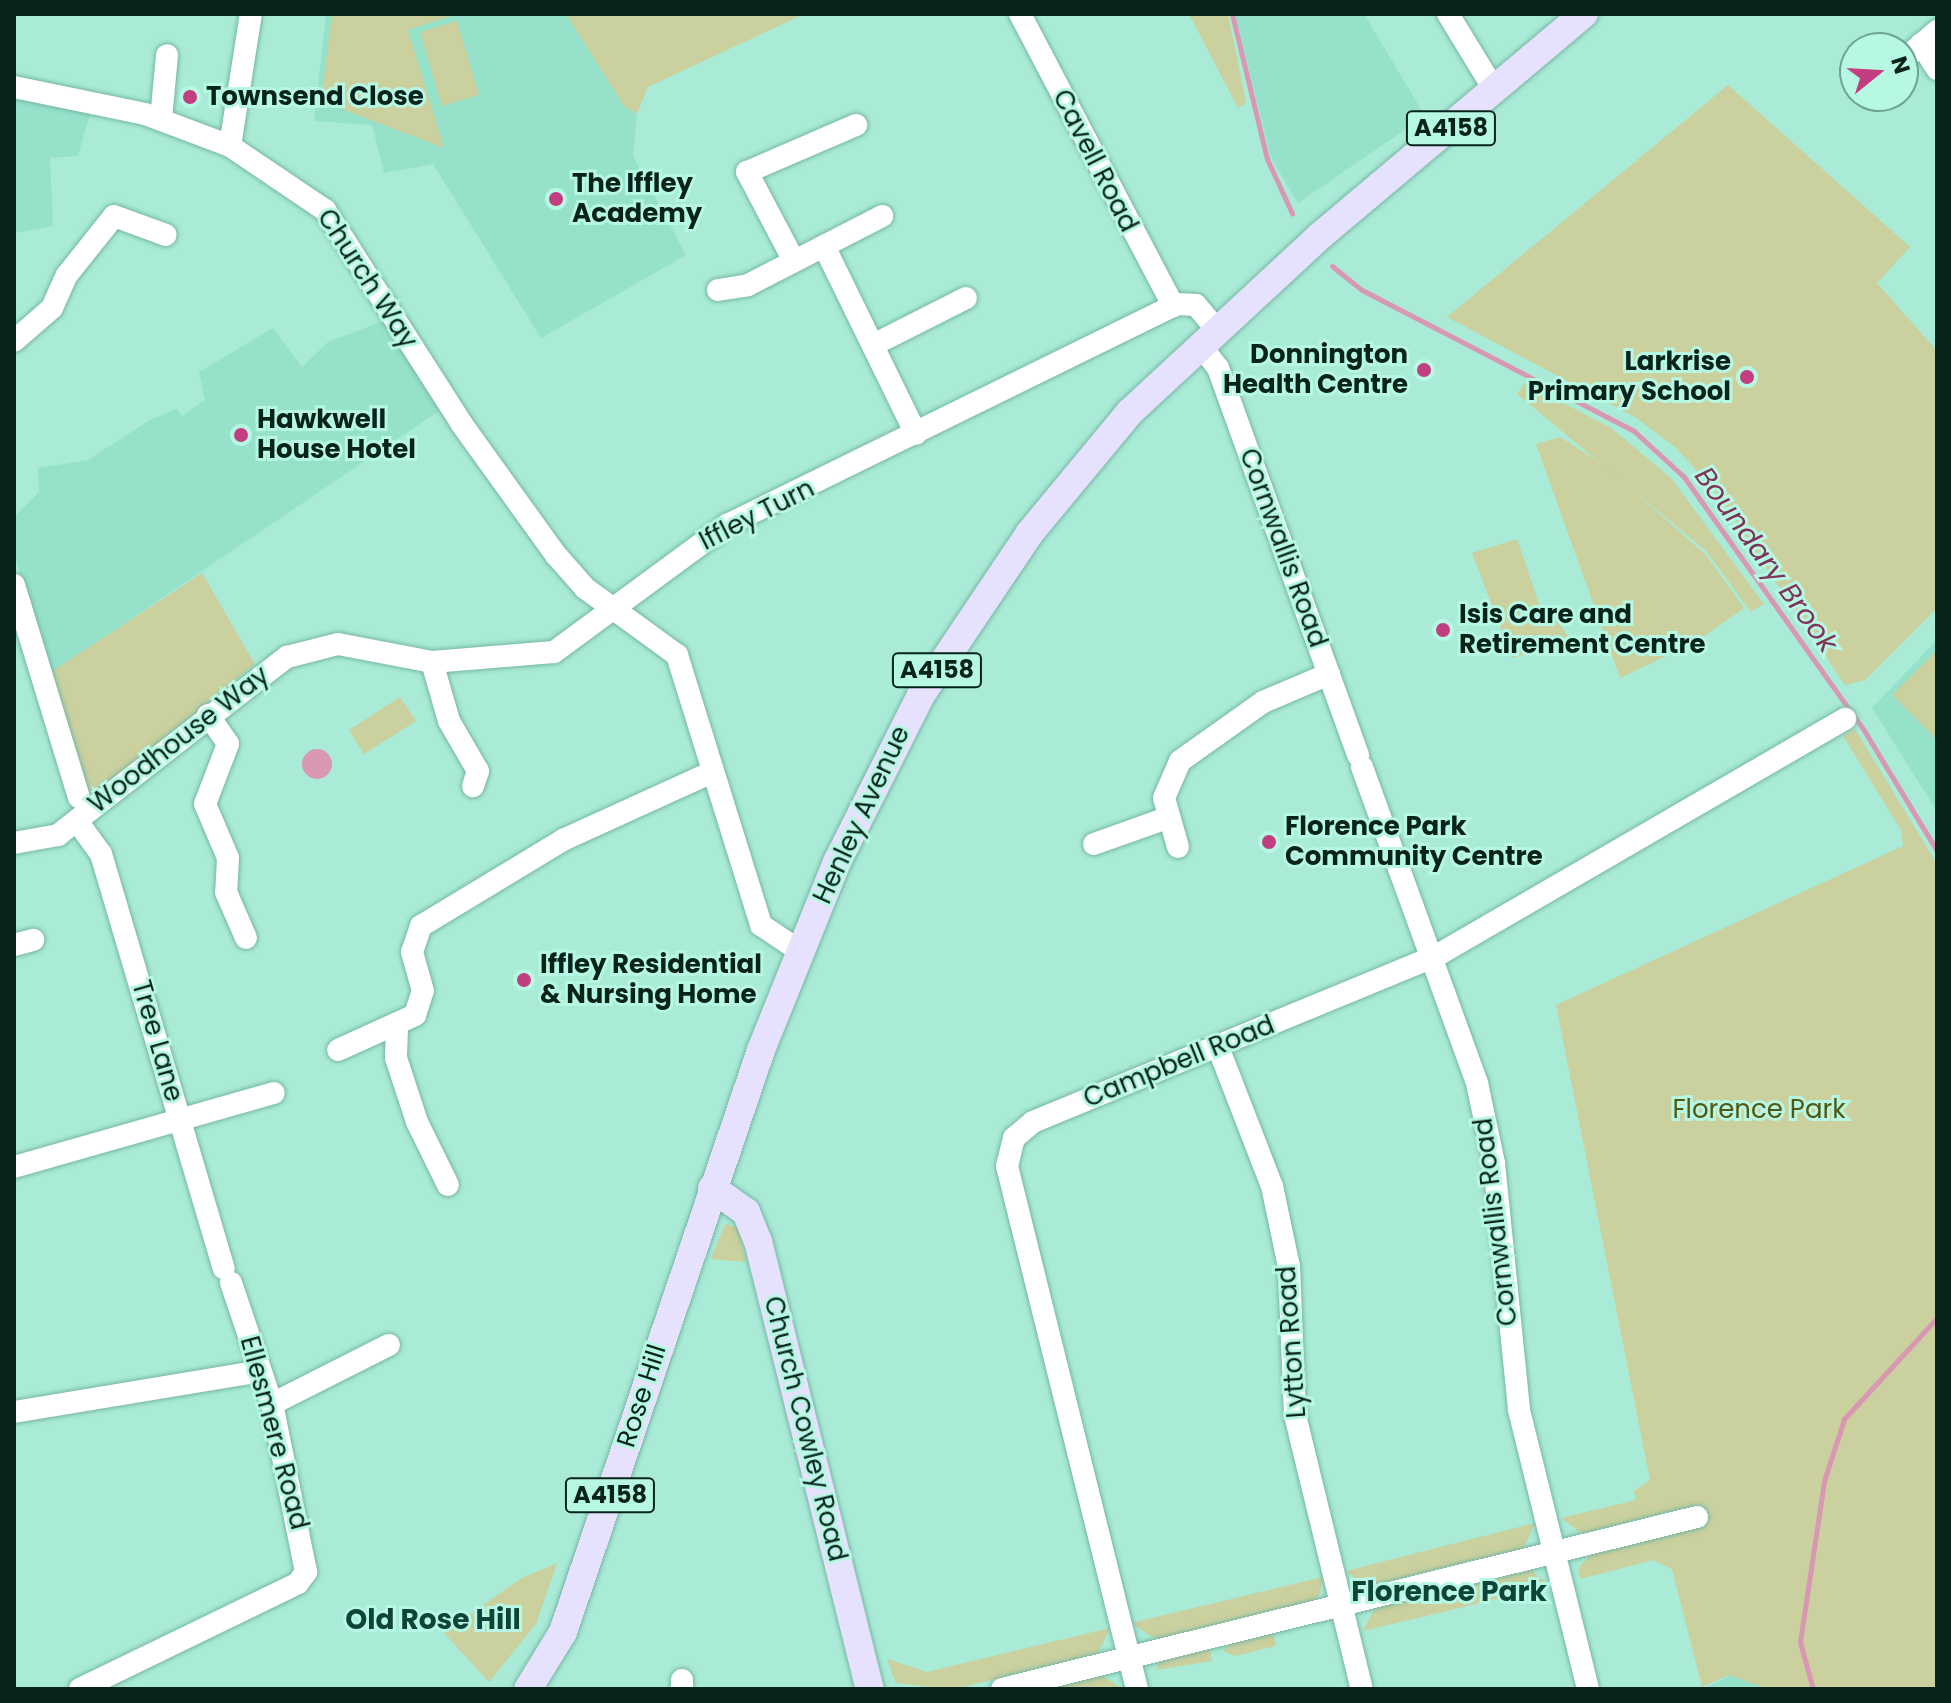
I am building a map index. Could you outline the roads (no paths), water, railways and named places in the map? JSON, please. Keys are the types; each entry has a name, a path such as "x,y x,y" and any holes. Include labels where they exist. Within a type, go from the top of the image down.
{"main road":[{"name":"A4158","path":"1495,91 1584,14"},
{"name":"Henley Avenue","path":"712,1188 801,952 872,785 987,591 1091,455 1208,338 1315,240 1495,91"},
{"name":"Rose Hill","path":"528,1689 563,1632 712,1188"},
{"name":"Church Cowley Road","path":"712,1188 746,1212 758,1241 870,1689"}],"street":[{"path":"230,146 251,14"},
{"name":"Cavell Road","path":"1020,14 1173,306"},
{"path":"1448,14 1495,91"},
{"path":"1929,38 1937,69"},
{"path":"161,119 167,55"},
{"name":"Church Way","path":"14,87 161,119 230,146 325,210 452,411 556,555 585,588 620,608"},
{"path":"794,261 747,172 856,125"},
{"path":"14,341 52,308 67,275 114,216 166,235"},
{"path":"718,290 736,290 882,216"},
{"path":"824,246 916,434"},
{"path":"873,345 966,298"},
{"path":"1173,306 1196,305 1208,338"},
{"name":"Iffley Turn","path":"620,608 660,569 727,525 1173,306"},
{"name":"Cornwallis Road","path":"1208,338 1360,761 1436,956 1477,1083 1494,1163 1511,1362 1553,1553 1588,1689"},
{"path":"14,585 79,797"},
{"path":"620,608 677,655 710,773 761,925 801,952"},
{"name":"Woodhouse Way","path":"14,843 37,843 77,821 261,673 316,647 364,645 432,662 554,652 620,608"},
{"path":"432,662 449,721 478,771 473,786"},
{"path":"1178,847 1167,818 1168,779 1191,751 1263,702 1329,674"},
{"path":"208,715 228,744 205,804 228,858 226,892 246,938"},
{"name":"Campbell Road","path":"1137,1689 1007,1166 1014,1138 1033,1122 1436,956 1845,719"},
{"path":"338,1050 397,1028 415,1015 423,991 412,952 421,926 563,840 710,773"},
{"path":"1094,844 1167,818"},
{"name":"Tree Lane","path":"77,821 101,854 228,1275"},
{"path":"397,1028 396,1058 417,1122 448,1185"},
{"name":"Lytton Road","path":"1218,1047 1272,1186 1289,1267 1295,1415 1362,1689"},
{"path":"14,1167 274,1093"},
{"name":"Ellesmere Road","path":"80,1689 298,1583 307,1558 272,1404 228,1275"},
{"path":"272,1404 392,1346"},
{"path":"14,1412 261,1371"},
{"path":"1002,1689 1697,1517"}],"waterway":[{"name":"Boundary Brook","path":"1232,14 1267,159 1292,213"},
{"name":"Boundary Brook","path":"1332,266 1362,290 1634,431 1684,477 1865,732 1937,851"},
{"path":"1813,1689 1800,1642 1824,1481 1844,1419 1937,1318"}],"place":[{"name":"Townsend Close","path":"190,97"},
{"name":"The Iffley Academy","path":"556,199"},
{"name":"Donnington Health Centre","path":"1424,370"},
{"name":"Larkrise Primary School","path":"1747,377"},
{"name":"Hawkwell House Hotel","path":"241,435"},
{"name":"Isis Care and Retirement Centre","path":"1443,630"},
{"name":"Florence Park Community Centre","path":"1269,842"},
{"name":"Iffley Residential & Nursing Home","path":"524,980"}],"district":[{"name":"Florence Park","path":"1449,1592"},
{"name":"Old Rose Hill","path":"433,1620"}]}
